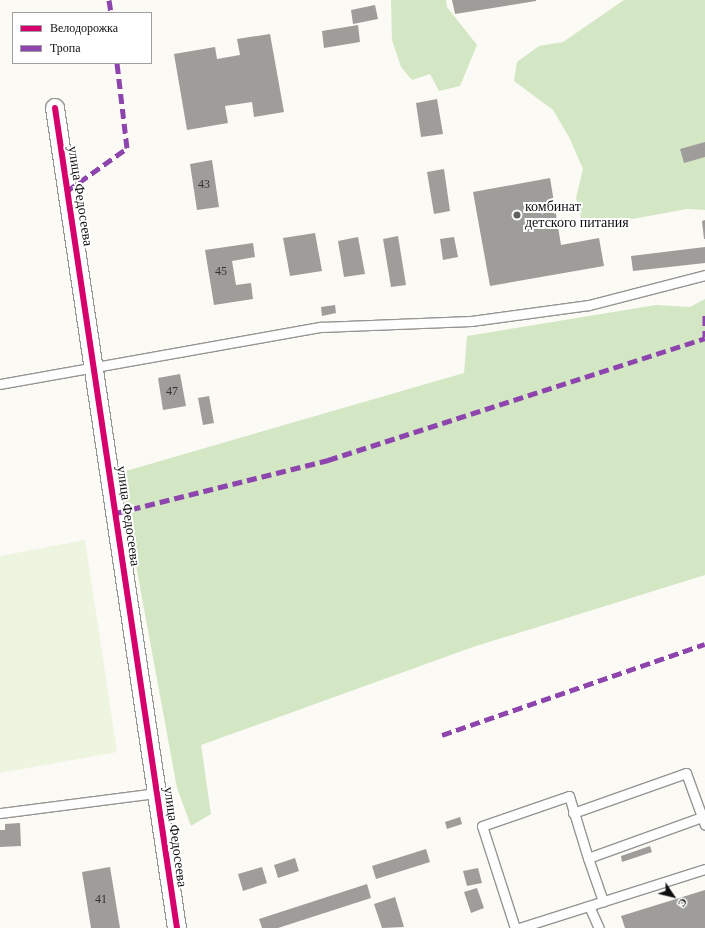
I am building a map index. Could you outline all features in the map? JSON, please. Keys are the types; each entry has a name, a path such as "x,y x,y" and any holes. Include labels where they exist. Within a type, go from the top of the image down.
{"street":[{"name":"улица Федосеева","path":"55,108 176,928"}],"lane":[{"path":"0,384 321,327 471,321 589,304 705,275"},
{"path":"574,813 686,773 703,821 588,858"},
{"path":"0,812 157,792"},
{"path":"515,928 482,826 568,796 603,902"},
{"path":"519,928 705,869"},
{"path":"590,906 599,928"}],"green space":[{"path":"391,0 446,0 447,7 477,45 460,86 439,91 430,74 412,80 401,67 392,40"},
{"path":"624,0 705,0 705,210 687,209 605,224 581,218 576,198 583,169 569,137 553,110 514,81 517,62 539,46 563,42"},
{"path":"705,299 705,575 473,647 201,745 211,814 191,826 177,788 119,473 464,373 467,336 656,305 690,307"},
{"path":"85,540 117,752 0,773 0,556"}],"building":[{"path":"452,0 536,0 536,1 455,14"},
{"path":"375,5 378,19 353,24 351,10"},
{"path":"358,25 360,42 324,48 322,31"},
{"path":"270,34 284,112 254,117 252,102 225,106 228,123 187,130 174,54 215,47 217,59 240,55 237,39"},
{"path":"437,99 443,134 421,137 416,103"},
{"path":"705,142 705,157 684,163 680,149"},
{"path":"212,160 219,207 197,210 190,164"},
{"path":"444,169 450,211 434,214 427,172"},
{"name":"комбинат детского питания","path":"550,178 561,245 599,238 604,266 490,286 473,192"},
{"path":"705,220 705,239 704,239 702,221"},
{"path":"315,233 322,271 290,276 283,238"},
{"path":"398,236 406,285 391,287 383,239"},
{"path":"358,237 365,274 344,277 338,241"},
{"path":"454,237 458,257 443,260 440,239"},
{"path":"253,243 255,257 232,261 236,285 251,283 253,299 214,305 205,250"},
{"path":"705,247 705,263 633,271 631,256"},
{"path":"335,305 336,313 322,316 321,307"},
{"path":"180,374 186,406 163,410 158,378"},
{"path":"209,396 214,423 203,425 198,398"},
{"path":"460,817 462,824 447,829 445,822"},
{"path":"20,823 21,846 0,847 0,830 5,830 5,824"},
{"path":"650,846 652,852 622,862 621,856"},
{"path":"426,849 430,862 376,879 372,866"},
{"path":"295,858 299,871 278,878 274,865"},
{"path":"110,867 120,928 91,928 82,872"},
{"path":"262,867 267,883 243,891 238,874"},
{"path":"478,868 482,883 467,886 463,871"},
{"path":"367,884 371,898 278,928 262,928 259,919"},
{"path":"477,888 484,908 471,913 464,892"},
{"path":"705,890 705,928 625,928 621,916"},
{"path":"395,897 404,927 382,928 374,904"}],"marked path":[{"path":"109,0 111,12"},
{"path":"67,191 127,148 117,64"},
{"path":"705,315 705,337"},
{"path":"116,513 328,460 705,338"},
{"path":"442,735 705,644"}],"cycle path":[{"path":"55,108 177,928"}],"place":[{"name":"комбинат детского питания","path":"517,215"}]}
